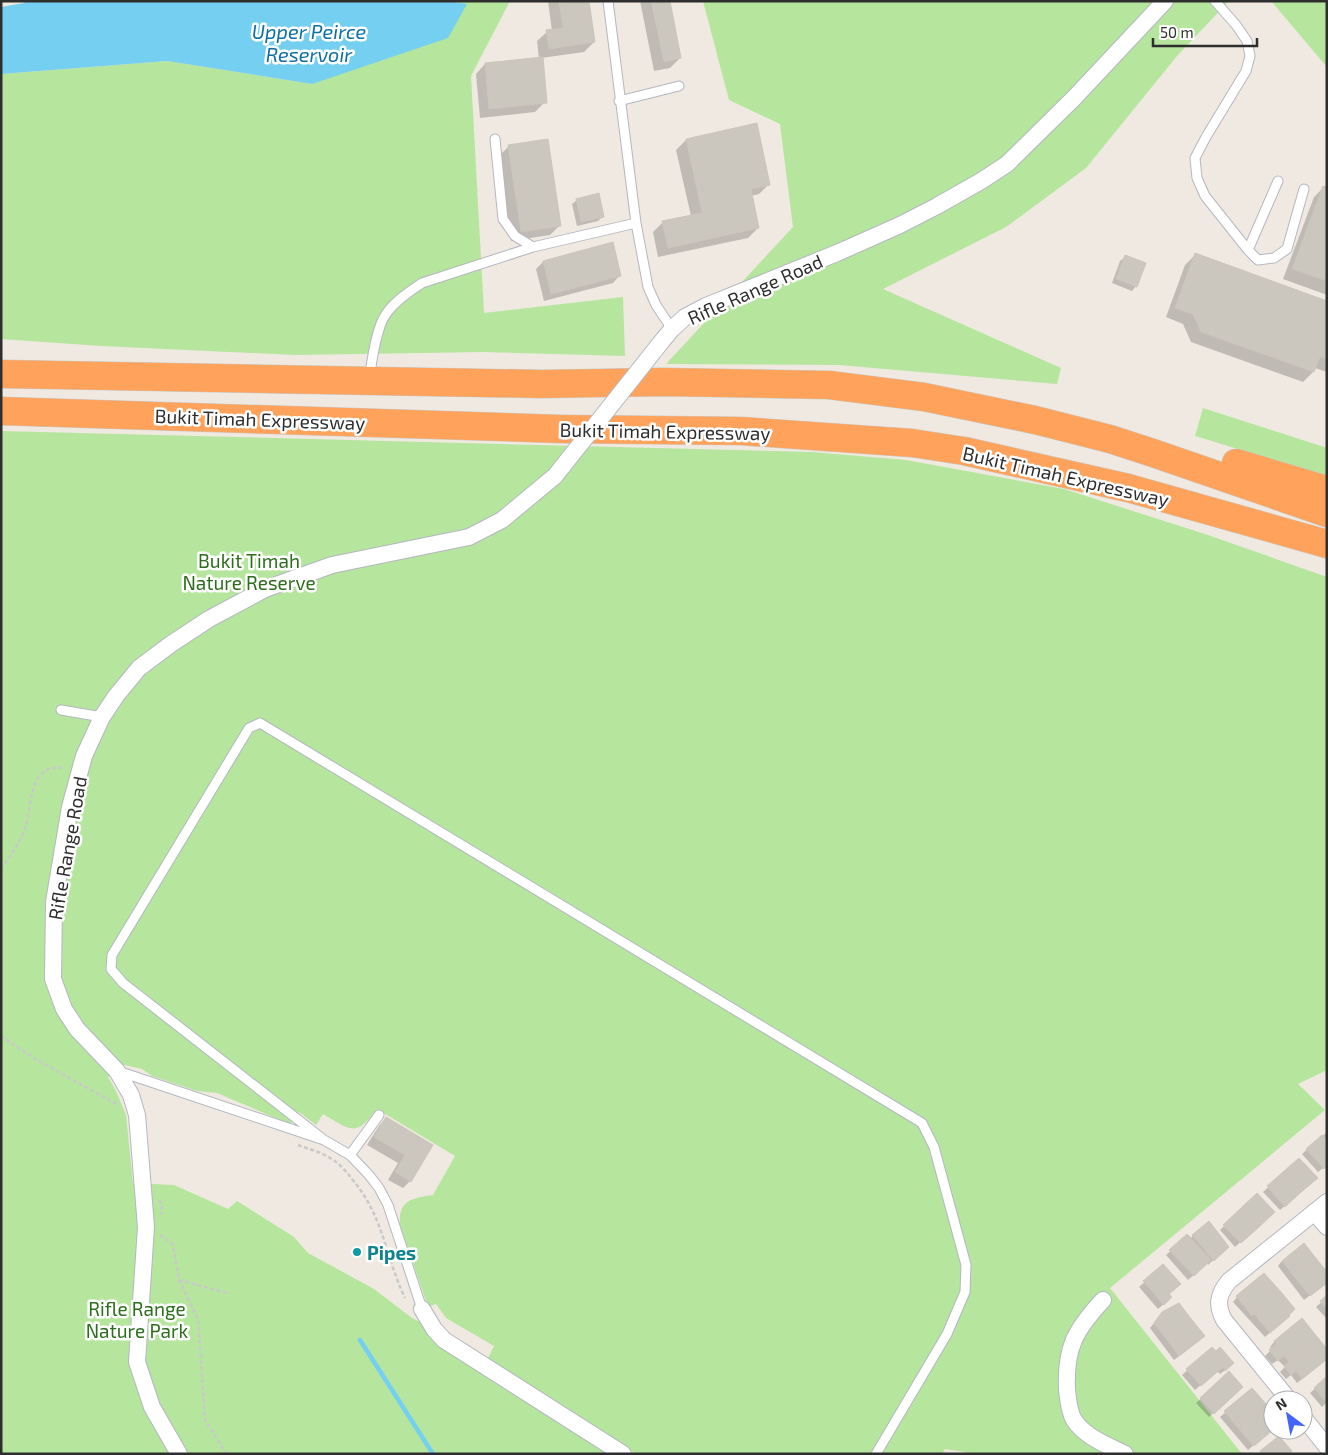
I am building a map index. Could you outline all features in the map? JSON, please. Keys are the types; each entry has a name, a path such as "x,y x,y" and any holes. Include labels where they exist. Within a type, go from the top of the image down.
{"highway":[{"name":"Bukit Timah Expressway","path":"1,374 542,384 662,382 829,384 924,397 1035,420 1110,439 1327,513"},
{"name":"Bukit Timah Expressway","path":"1,411 561,429 741,432 912,443 964,451 1128,488 1323,545"},
{"path":"1154,453 1190,451 1327,490"}],"street":[{"name":"Rifle Range Road","path":"179,1454 152,1407 137,1362 146,1227 137,1115 131,1095 117,1071 77,1029 64,1009 53,979 54,902 70,806 84,756 102,717 139,668 171,644 209,620 265,589 332,565 468,537 502,520 555,476 667,335 685,317 706,306 838,253 900,225 937,206 1007,164 1165,1"},
{"path":"1281,1390 1224,1320 1220,1312 1219,1298 1221,1291 1228,1281 1320,1207 1327,1227"},
{"path":"1103,1300 1085,1318 1070,1347 1066,1374 1068,1398 1073,1419 1091,1436 1125,1454"},
{"path":"423,1311 444,1340 623,1454"},
{"path":"1313,1430 1327,1447"}],"lane":[{"path":"608,1 619,101 636,223 648,287 667,335"},
{"path":"1215,1 1247,41 1250,56 1246,71 1195,158 1197,178 1205,196 1258,260 1274,258 1287,249 1304,189"},
{"path":"619,101 679,86"},
{"path":"495,139 503,219 515,236 533,247"},
{"path":"1248,250 1278,181"},
{"path":"368,381 377,340 386,314 422,283 533,247 636,223"},
{"path":"61,710 102,717"},
{"path":"423,1311 388,1205 380,1188 369,1175 350,1155 324,1140 123,983 111,969 112,955 249,728 260,723 922,1123 934,1147 966,1265 965,1292 947,1334 876,1454"},
{"path":"117,1071 324,1140"},
{"path":"350,1155 380,1115"}],"path":[{"path":"1,869 13,852 25,828 36,779 50,768 59,767 80,770"},
{"path":"1,1036 36,1060 137,1115"},
{"path":"296,1144 330,1157 342,1167 364,1193 379,1223 403,1292 414,1316 423,1311"},
{"path":"158,1198 162,1204 161,1214"},
{"path":"157,1233 173,1244 179,1280 198,1318 205,1420 227,1454"},
{"path":"179,1280 226,1293"}],"green space":[{"path":"447,1 510,1 471,76 484,313 623,297 625,356 483,352 296,355 101,346 1,339 1,74 167,61 312,84 466,4"},
{"path":"703,1 1229,1 1177,56 1086,168 1006,227 883,289 1061,368 1057,384 839,365 666,364 793,227 780,124 729,100"},
{"path":"1271,1 1327,1 1327,67"},
{"path":"1203,408 1327,448 1327,476 1195,436"},
{"path":"1,431 812,452 906,460 1064,489 1208,535 1327,577 1327,1070 1298,1084 1325,1110 1110,1288 1242,1454 978,1454 945,1449 942,1454 636,1454 487,1360 494,1346 446,1318 436,1304 428,1307 400,1225 401,1211 412,1199 433,1195 455,1156 377,1109 358,1128 346,1127 323,1114 316,1125 299,1112 290,1124 217,1093 197,1091 152,1076 142,1069 124,1065 108,1077 126,1115 133,1183 174,1185 228,1209 237,1201 294,1237 308,1253 374,1289 412,1318 424,1324 613,1454 1,1454"}],"water":[{"name":"Upper Peirce Reservoir","path":"26,1 447,1 467,4 448,38 312,84 167,61 1,74 1,7"}],"building":[{"path":"559,1 589,1 595,42 549,49 546,30 563,28"},
{"path":"651,1 670,1 681,58 664,62"},
{"path":"543,57 547,103 489,109 485,63"},
{"path":"757,123 770,185 751,189 759,228 668,248 662,221 702,213 686,139"},
{"path":"548,139 561,226 521,232 508,145"},
{"path":"1323,186 1327,187 1327,281 1292,269"},
{"path":"599,193 604,217 581,222 576,199"},
{"path":"613,242 621,276 551,294 543,261"},
{"path":"1195,253 1327,301 1327,359 1320,357 1314,372 1201,332 1193,314 1175,308"},
{"path":"1125,255 1146,263 1137,287 1116,279"},
{"path":"386,1117 433,1145 411,1182 395,1172 405,1155 374,1137"},
{"path":"1322,1135 1327,1140 1327,1166 1324,1169 1306,1149"},
{"path":"1299,1158 1318,1178 1301,1192 1283,1172"},
{"path":"1283,1172 1301,1192 1285,1207 1267,1186"},
{"path":"1257,1193 1275,1212 1258,1228 1240,1209"},
{"path":"1240,1209 1258,1228 1241,1243 1223,1225"},
{"path":"1209,1221 1229,1247 1214,1261 1192,1235"},
{"path":"1187,1234 1211,1260 1194,1276 1169,1250"},
{"path":"1304,1243 1318,1261 1296,1279 1282,1261"},
{"path":"1318,1261 1327,1272 1327,1283 1310,1296 1296,1279"},
{"path":"1163,1264 1181,1284 1169,1294 1172,1297 1164,1305 1143,1281"},
{"path":"1264,1273 1281,1292 1252,1316 1236,1296"},
{"path":"1281,1292 1295,1309 1290,1316 1270,1333 1254,1314"},
{"path":"1327,1295 1327,1309 1320,1301"},
{"path":"1179,1303 1192,1320 1167,1340 1154,1323 1162,1312"},
{"path":"1302,1318 1318,1338 1289,1362 1284,1356 1278,1361 1269,1350 1276,1344 1274,1341"},
{"path":"1192,1320 1205,1336 1179,1356 1167,1340"},
{"path":"1318,1338 1327,1349 1327,1359 1302,1379 1296,1371 1291,1375 1284,1366"},
{"path":"1212,1347 1216,1351 1220,1347 1234,1363 1225,1371 1223,1367 1201,1386 1186,1369"},
{"path":"1229,1371 1243,1387 1214,1414 1200,1398"},
{"path":"1327,1376 1327,1403 1314,1388"},
{"path":"1252,1388 1263,1400 1263,1408 1238,1428 1224,1411"},
{"path":"1263,1408 1263,1438 1254,1446 1238,1428"},
{"path":"1274,1440 1282,1440 1292,1451 1289,1454 1262,1454 1260,1451"}],"waterway":[{"path":"360,1340 433,1454"}],"place":[{"name":"Pipes","path":"357,1252"}],"park label":[{"name":"Bukit Timah Nature Reserve","path":"249,571"},
{"name":"Rifle Range Nature Park","path":"137,1319"}]}
